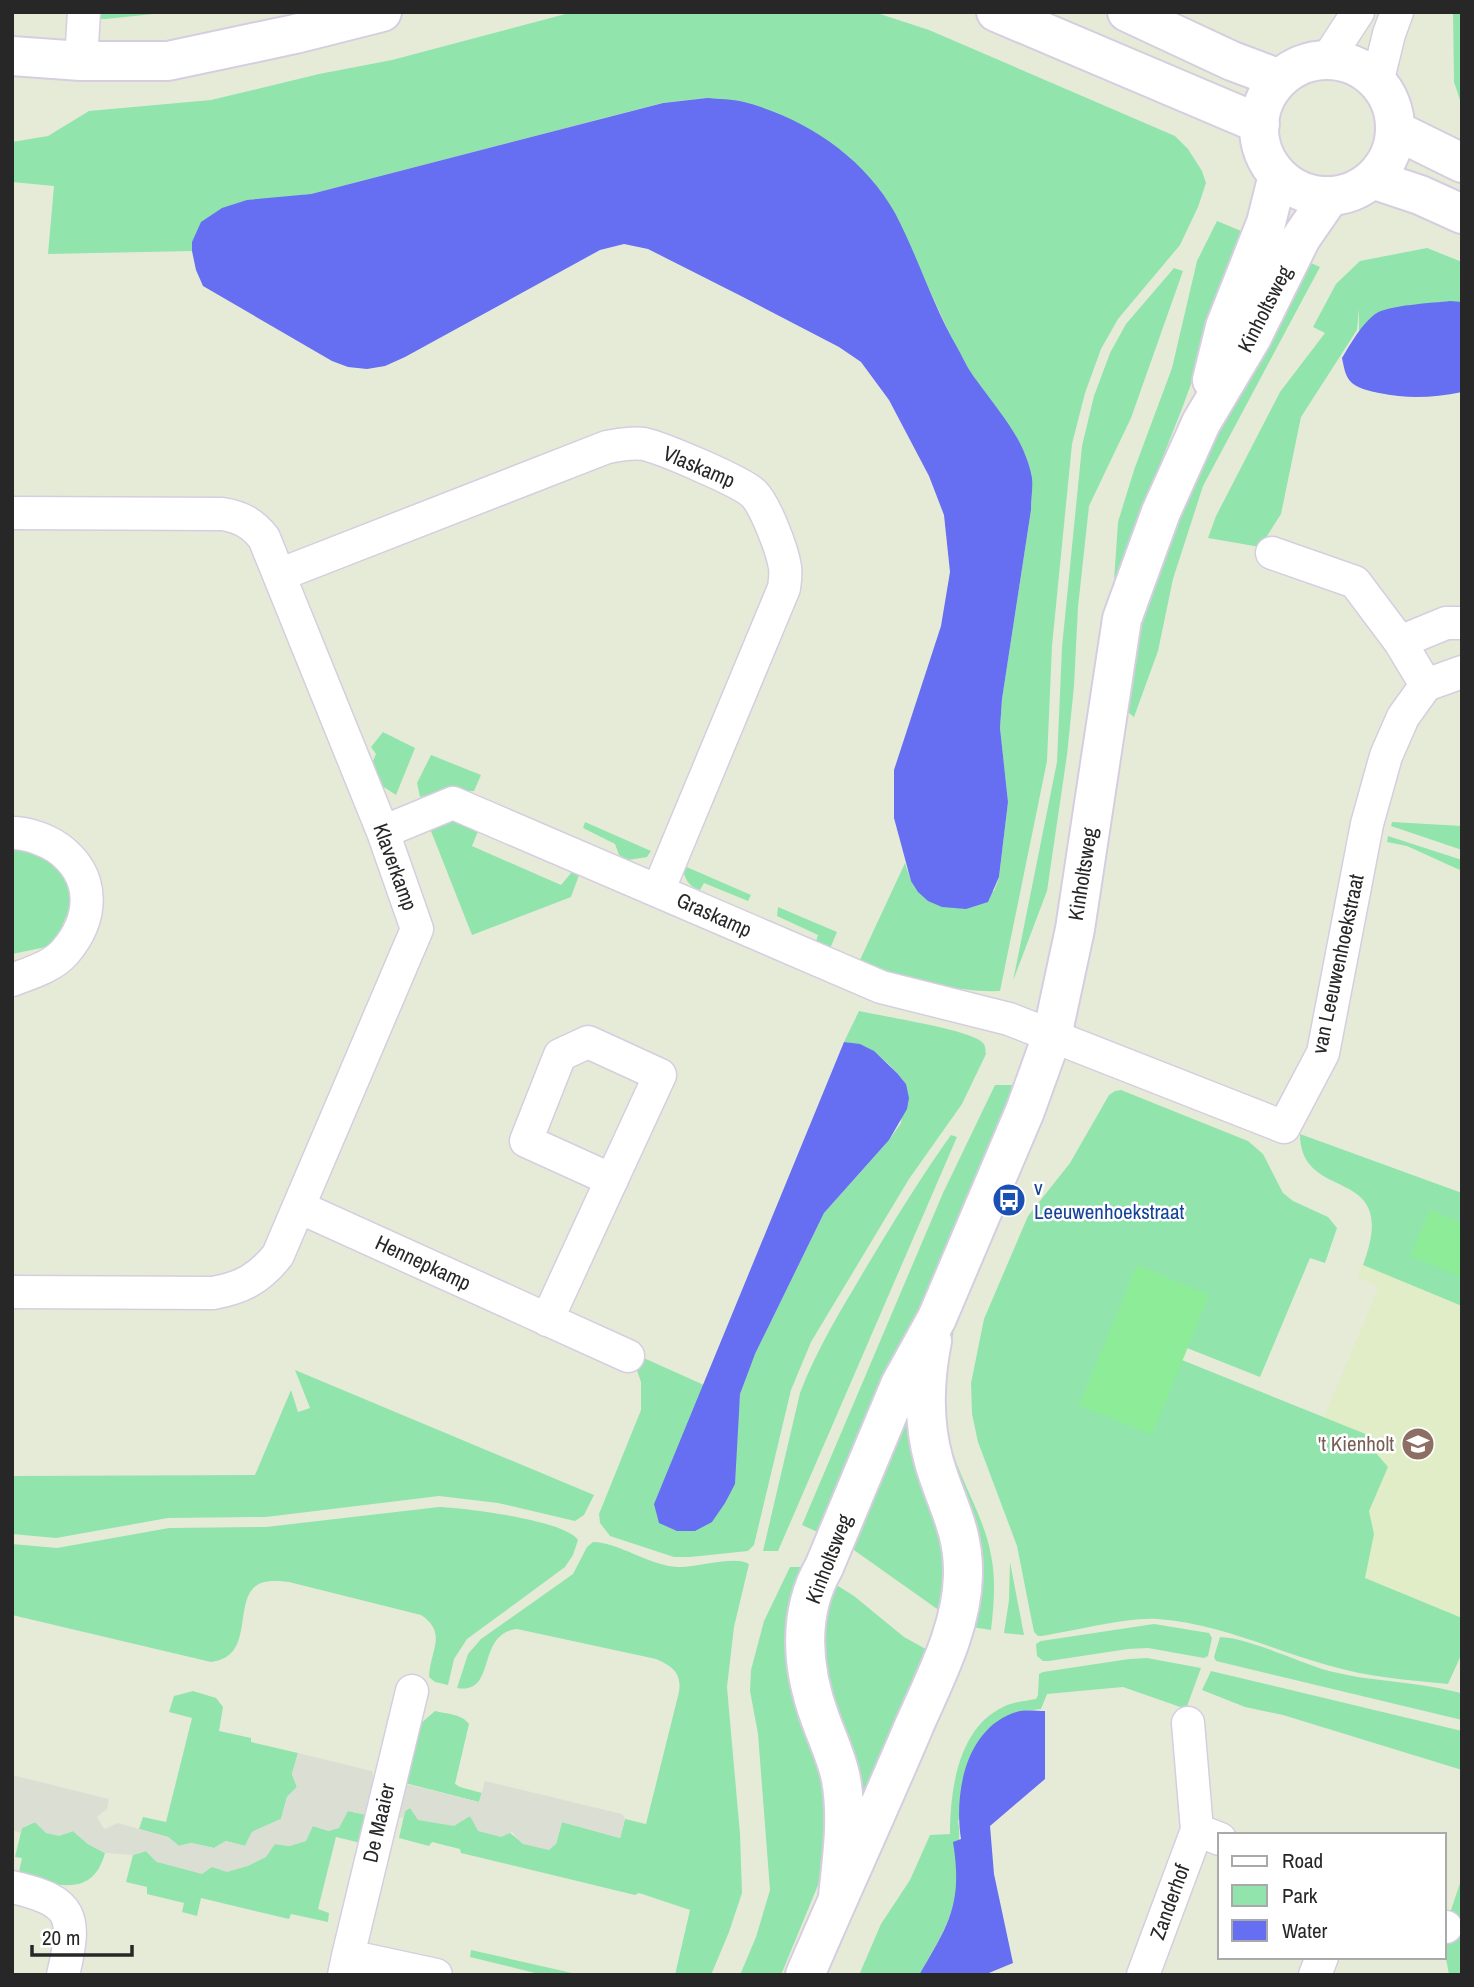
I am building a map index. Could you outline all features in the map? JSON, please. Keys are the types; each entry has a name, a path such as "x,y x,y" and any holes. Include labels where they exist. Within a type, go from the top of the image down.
{"street":[{"path":"81,61 84,12"},
{"path":"12,56 81,61 168,61 382,12"},
{"path":"996,12 1260,124"},
{"path":"1127,12 1232,61 1280,79"},
{"path":"1377,83 1397,12"},
{"path":"1326,61 1356,16"},
{"path":"1326,61 1354,66 1377,83 1391,105 1395,130 1388,157 1372,179 1353,191 1330,196 1302,191 1278,175 1263,151 1260,124 1266,99 1280,79 1301,65 1326,61"},
{"path":"1395,130 1462,163"},
{"name":"Kinholtsweg","path":"1201,423 1225,327 1266,223 1278,175"},
{"path":"1372,179 1420,195 1462,214"},
{"name":"Kinholtsweg","path":"838,1898 845,1835 845,1805 841,1777 810,1690 805,1636 814,1584 824,1567 900,1385 937,1318 1025,1111 1052,1036 1075,929 1122,619 1161,512 1201,423 1252,337 1301,239 1330,196"},
{"name":"Vlaskamp","path":"279,575 607,447 621,444 645,444 660,449 751,491 758,499 782,555 786,575 784,588 658,891"},
{"name":"Klaverkamp","path":"12,513 222,514 234,516 256,528 264,538 383,832 416,929 278,1255 265,1271 251,1282 231,1290 213,1293 12,1292"},
{"path":"1272,553 1355,582 1400,642 1426,685 1462,672"},
{"path":"1400,642 1446,624 1462,623"},
{"name":"van Leeuwenhoekstraat","path":"1052,1036 1284,1127 1323,1053 1367,824 1386,756 1402,717 1426,685"},
{"name":"Graskamp","path":"383,832 453,803 881,987 1009,1019 1052,1036"},
{"path":"12,833 48,841 73,859 85,884 88,908 64,953 38,971 12,980"},
{"path":"547,1320 612,1180 660,1075 588,1042 560,1055 526,1141 612,1180"},
{"name":"Hennepkamp","path":"299,1207 628,1356"},
{"name":"Kinholtsweg","path":"805,1975 946,1652 959,1608 963,1577 961,1536 934,1461 926,1422 927,1378 937,1318"},
{"name":"De Maaier","path":"346,1965 412,1691"},
{"name":"Zanderhof","path":"1143,1975 1209,1834 1188,1723"},
{"path":"12,1887 49,1898 61,1906 68,1916 71,1931 63,1975"},
{"path":"346,1965 436,1975"}],"shaded area":[{"name":"'t Kienholt","path":"1363,1265 1462,1306 1462,1618 1365,1578 1374,1534 1369,1511 1388,1467 1375,1452 1324,1417 1379,1287 1357,1277"},
{"path":"298,1753 372,1771 373,1776 479,1802 485,1781 622,1814 625,1819 620,1838 562,1822 556,1844 549,1850 523,1844 512,1832 501,1837 478,1831 470,1816 454,1826 418,1820 410,1808 405,1811 403,1818 381,1813 367,1815 348,1811 339,1828 329,1831 313,1826 306,1841 290,1846 275,1844 266,1857 248,1866 227,1872 212,1867 202,1874 157,1862 146,1851 133,1855 105,1853 88,1844 73,1831 59,1836 46,1833 35,1822 22,1828 20,1833 12,1830 12,1775 109,1799 107,1809 97,1817 104,1829 118,1823 168,1837 179,1846 191,1843 214,1848 226,1841 245,1846 252,1832 281,1819 287,1797 297,1787 292,1774"}],"green space":[{"path":"98,12 172,12 99,19"},
{"path":"573,12 874,12 929,30 1175,136 1188,149 1202,171 1206,183 1180,245 1118,319 1101,349 1085,393 1072,444 1052,646 1047,761 1000,991 946,986 859,962 905,863 911,881 994,891 999,878 1008,802 1000,728 1002,699 1031,510 1032,480 1025,454 974,379 953,341 894,213 742,102 707,98 662,103 311,194 283,197 192,242 192,251 48,254 54,186 12,182 12,142 48,136 89,111 211,100 392,60"},
{"path":"1453,12 1462,12 1462,106 1454,82"},
{"path":"1217,221 1246,233 1183,406 1114,581 1118,522 1134,470 1172,368 1197,261"},
{"path":"1427,248 1462,262 1462,302 1413,305 1376,313 1359,332 1359,309 1357,330 1301,417 1281,514 1260,547 1208,538 1216,516 1280,392 1325,333 1313,327 1336,284 1360,261"},
{"path":"1304,260 1320,267 1203,486 1173,579 1158,651 1134,717 1129,713 1130,676 1151,589 1168,540 1209,445"},
{"path":"1174,268 1183,271 1131,418 1089,506 1067,755 1047,891 1013,981 1057,762 1062,647 1082,446 1094,396 1110,353 1126,324"},
{"path":"383,732 415,748 396,795 379,784 370,768 376,754 371,747"},
{"path":"431,755 481,775 474,791 445,791 420,797 417,783"},
{"path":"448,816 481,824 472,846 561,885 576,867 582,867 571,897 472,935 429,826"},
{"path":"585,822 651,851 647,857 628,860 619,855 615,844 583,828"},
{"path":"1392,822 1462,826 1462,850 1391,826"},
{"path":"1388,836 1462,860 1462,871 1407,846 1387,842"},
{"path":"12,848 42,849 70,873 71,905 55,943 12,954"},
{"path":"682,865 751,895 748,901 704,883 700,890 696,889 687,881"},
{"path":"778,907 837,932 829,951 815,944 818,935 777,916"},
{"path":"859,1011 962,1033 983,1043 986,1054 962,1104 909,1179 811,1342 791,1390 754,1545 748,1551 674,1557 610,1536 600,1523 599,1514 641,1410 641,1382 634,1362 637,1355 704,1385 654,1504 712,1522 735,1484 736,1435 745,1374 824,1213 901,1123 906,1084 879,1056 863,1047 844,1042"},
{"path":"995,1085 1012,1085 1008,1104 824,1535 802,1525 943,1193"},
{"path":"1121,1090 1248,1141 1263,1154 1283,1193 1293,1201 1328,1217 1337,1228 1325,1263 1310,1258 1260,1377 1187,1348 1182,1360 1373,1437 1375,1452 1388,1467 1369,1511 1374,1534 1365,1578 1462,1618 1462,1653 1448,1684 1387,1678 1342,1669 1222,1631 1180,1621 1145,1619 1042,1636 1034,1632 1017,1546 978,1442 972,1414 971,1383 984,1319 1028,1216 1070,1163 1109,1095"},
{"path":"1300,1134 1462,1193 1462,1306 1363,1265 1371,1232 1370,1211 1360,1197 1315,1170 1304,1156"},
{"path":"951,1135 957,1137 778,1551 763,1551 800,1393 814,1360 867,1266"},
{"path":"1430,1210 1462,1223 1462,1277 1410,1256"},
{"path":"1137,1265 1209,1295 1152,1435 1079,1405"},
{"path":"956,1320 946,1382 945,1412 954,1457 983,1526 991,1555 994,1592 991,1630 965,1626 940,1446 941,1358"},
{"path":"295,1370 594,1495 584,1515 575,1521 498,1503 439,1496 266,1517 168,1518 56,1538 12,1534 12,1476 255,1475 291,1390 298,1412 310,1408"},
{"path":"910,1390 947,1531 947,1616 844,1543"},
{"path":"439,1507 535,1521 569,1533 578,1540 565,1567 467,1639 454,1659 448,1685 435,1682 429,1677 436,1635 434,1628 421,1615 289,1582 264,1582 252,1590 234,1649 225,1658 211,1662 12,1615 12,1544 57,1548 169,1528 266,1527"},
{"path":"593,1542 613,1546 667,1566 686,1567 725,1561 749,1564 734,1627 727,1687 740,1834 742,1893 711,1975 675,1975 690,1910 639,1893 635,1895 461,1853 460,1849 432,1842 429,1846 399,1838 405,1811 410,1808 485,1821 499,1826 523,1844 556,1844 562,1822 620,1838 625,1819 646,1824 680,1685 677,1675 667,1664 656,1659 517,1629 504,1633 496,1641 478,1682 470,1688 457,1688 468,1654 481,1639 573,1574 587,1547"},
{"path":"1010,1562 1024,1635 1004,1633 1009,1600"},
{"path":"790,1567 813,1567 828,1861 781,1975 740,1975 756,1937 770,1890 758,1734 750,1691 751,1670 764,1621"},
{"path":"827,1579 854,1596 904,1637 933,1653 864,1819 818,1678"},
{"path":"1154,1624 1209,1633 1212,1638 1208,1656 1204,1658 1148,1648 1049,1661 1043,1661 1037,1656 1036,1644 1041,1641"},
{"path":"1220,1637 1259,1646 1329,1671 1457,1692 1462,1694 1462,1720 1216,1661 1214,1657"},
{"path":"1147,1658 1201,1668 1186,1709 1123,1687 1047,1694 1041,1709 1015,1712 958,1821 955,1898 932,1954 919,1975 859,1975 881,1924 910,1880 930,1835 950,1834 955,1780 966,1745 976,1730 988,1717 1003,1707 1036,1699 1039,1674 1043,1672"},
{"path":"1211,1671 1462,1731 1462,1770 1283,1715 1245,1707 1202,1690"},
{"path":"193,1691 216,1698 223,1707 219,1731 298,1753 292,1774 297,1787 287,1797 281,1819 252,1832 245,1846 226,1841 214,1848 191,1843 179,1846 168,1837 139,1829 143,1817 166,1822 192,1718 169,1712 174,1696"},
{"path":"435,1711 458,1716 469,1724 455,1784 482,1793 479,1802 405,1783 420,1724"},
{"path":"348,1811 367,1815 361,1843 336,1837 318,1909 329,1913 328,1922 291,1914 289,1919 201,1898 197,1916 182,1912 184,1903 147,1894 147,1887 126,1882 133,1855 146,1851 157,1862 212,1867 275,1844 290,1846 313,1826 329,1831"},
{"path":"35,1822 52,1834 73,1831 88,1844 105,1853 91,1878 70,1885 18,1876 22,1858 15,1857 22,1828"},
{"path":"1462,1877 1462,1975 1449,1975 1446,1942 1455,1917 1450,1913"},
{"path":"471,1950 581,1975 543,1975 470,1957"}],"water":[{"path":"707,98 744,102 789,118 831,142 867,174 895,213 941,316 967,365 1010,426 1029,464 1032,478 1031,510 1002,699 1000,728 1008,802 999,877 988,902 966,909 942,907 928,901 911,881 894,818 894,770 941,626 950,572 944,515 929,476 889,400 861,362 839,347 648,249 624,244 600,250 405,357 385,366 367,369 348,367 332,361 203,286 196,270 192,242 201,222 222,208 247,200 311,194 663,103"},
{"path":"1462,302 1462,392 1410,397 1365,390 1350,381 1342,358 1361,329 1375,314 1400,306"},
{"path":"844,1042 860,1044 874,1051 897,1073 906,1084 909,1098 907,1109 889,1140 824,1213 755,1354 740,1394 735,1484 725,1503 712,1522 695,1531 677,1531 659,1523 654,1504"},
{"path":"1045,1711 1045,1779 990,1826 994,1874 1013,1963 984,1975 919,1975 946,1927 955,1897 956,1863 953,1842 961,1839 959,1803 966,1766 974,1749 984,1734 997,1722 1013,1713"}],"place":[{"name":"v Leeuwenhoekstraat","path":"1009,1200"},
{"name":"'t Kienholt","path":"1418,1444"}]}
